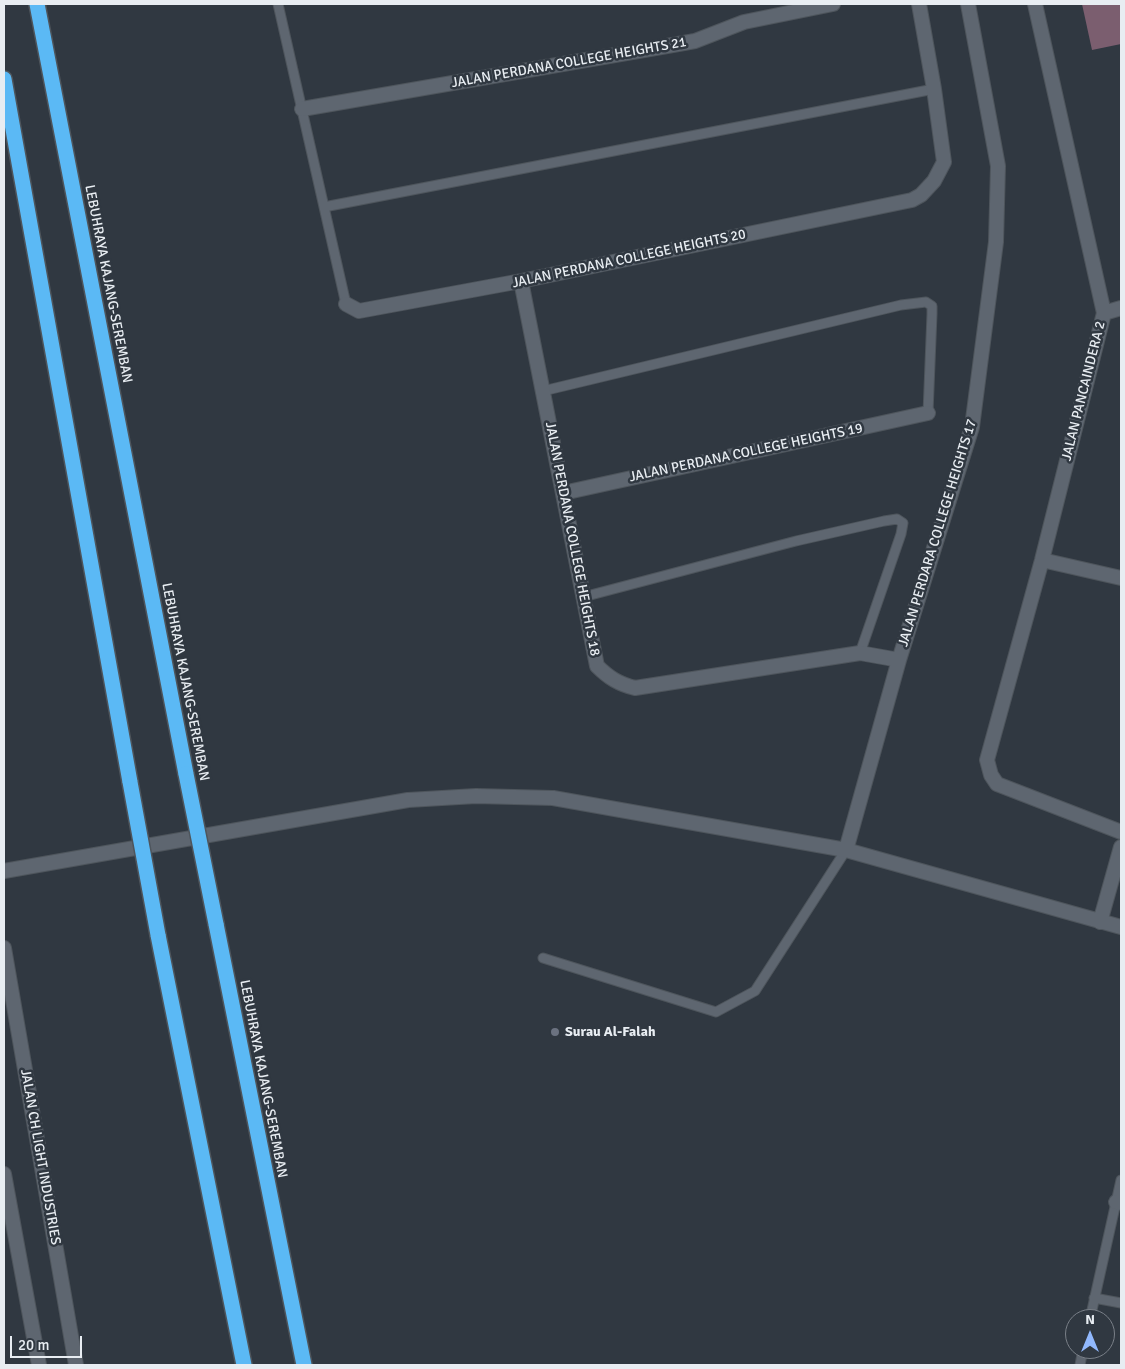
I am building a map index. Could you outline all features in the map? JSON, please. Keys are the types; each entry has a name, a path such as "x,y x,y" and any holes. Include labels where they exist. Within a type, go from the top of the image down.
{"highway":[{"name":"LEBUHRAYA KAJANG-SEREMBAN","path":"37,4 186,774 304,1365"},
{"path":"4,79 158,935 244,1365"}],"street":[{"name":"JALAN PERDANA COLLEGE HEIGHTS 21","path":"302,109 695,41 744,22 833,4"},
{"path":"918,4 934,89"},
{"name":"JALAN PERDARA COLLEGE HEIGHTS 17","path":"846,850 900,660 972,427 996,242 998,166 968,4"},
{"name":"JALAN PANCAINDERA 2","path":"1035,4 1104,313 1042,560 987,760 991,775 997,784 1121,832"},
{"name":"JALAN PERDANA COLLEGE HEIGHTS 20","path":"346,304 359,311 521,281 912,200 921,195 934,181 944,162 934,89"},
{"name":"JALAN PERDANA COLLEGE HEIGHTS 18","path":"521,281 597,666 608,677 635,688 860,653 900,660"},
{"path":"1104,313 1121,308"},
{"name":"JALAN PERDANA COLLEGE HEIGHTS 19","path":"563,493 928,413"},
{"path":"1042,560 1121,578"},
{"path":"4,871 408,800 476,796 553,798 846,850 1121,927"},
{"path":"1100,922 1121,847"},
{"name":"JALAN CH LIGHT INDUSTRIES","path":"4,948 76,1365"},
{"path":"4,1174 39,1365"}],"lane":[{"path":"280,4 346,304"},
{"path":"324,206 934,89"},
{"path":"543,391 891,308 926,302 932,306 928,413"},
{"path":"584,597 796,541 897,519 904,523 901,534 860,653"},
{"path":"543,958 716,1012 755,991 846,850"},
{"path":"1092,1309 1119,1202 1121,1180"},
{"path":"1094,1298 1121,1303"}],"building":[{"path":"1082,4 1121,4 1121,44 1092,50"}],"place":[{"name":"Surau Al-Falah","path":"555,1032"}]}
